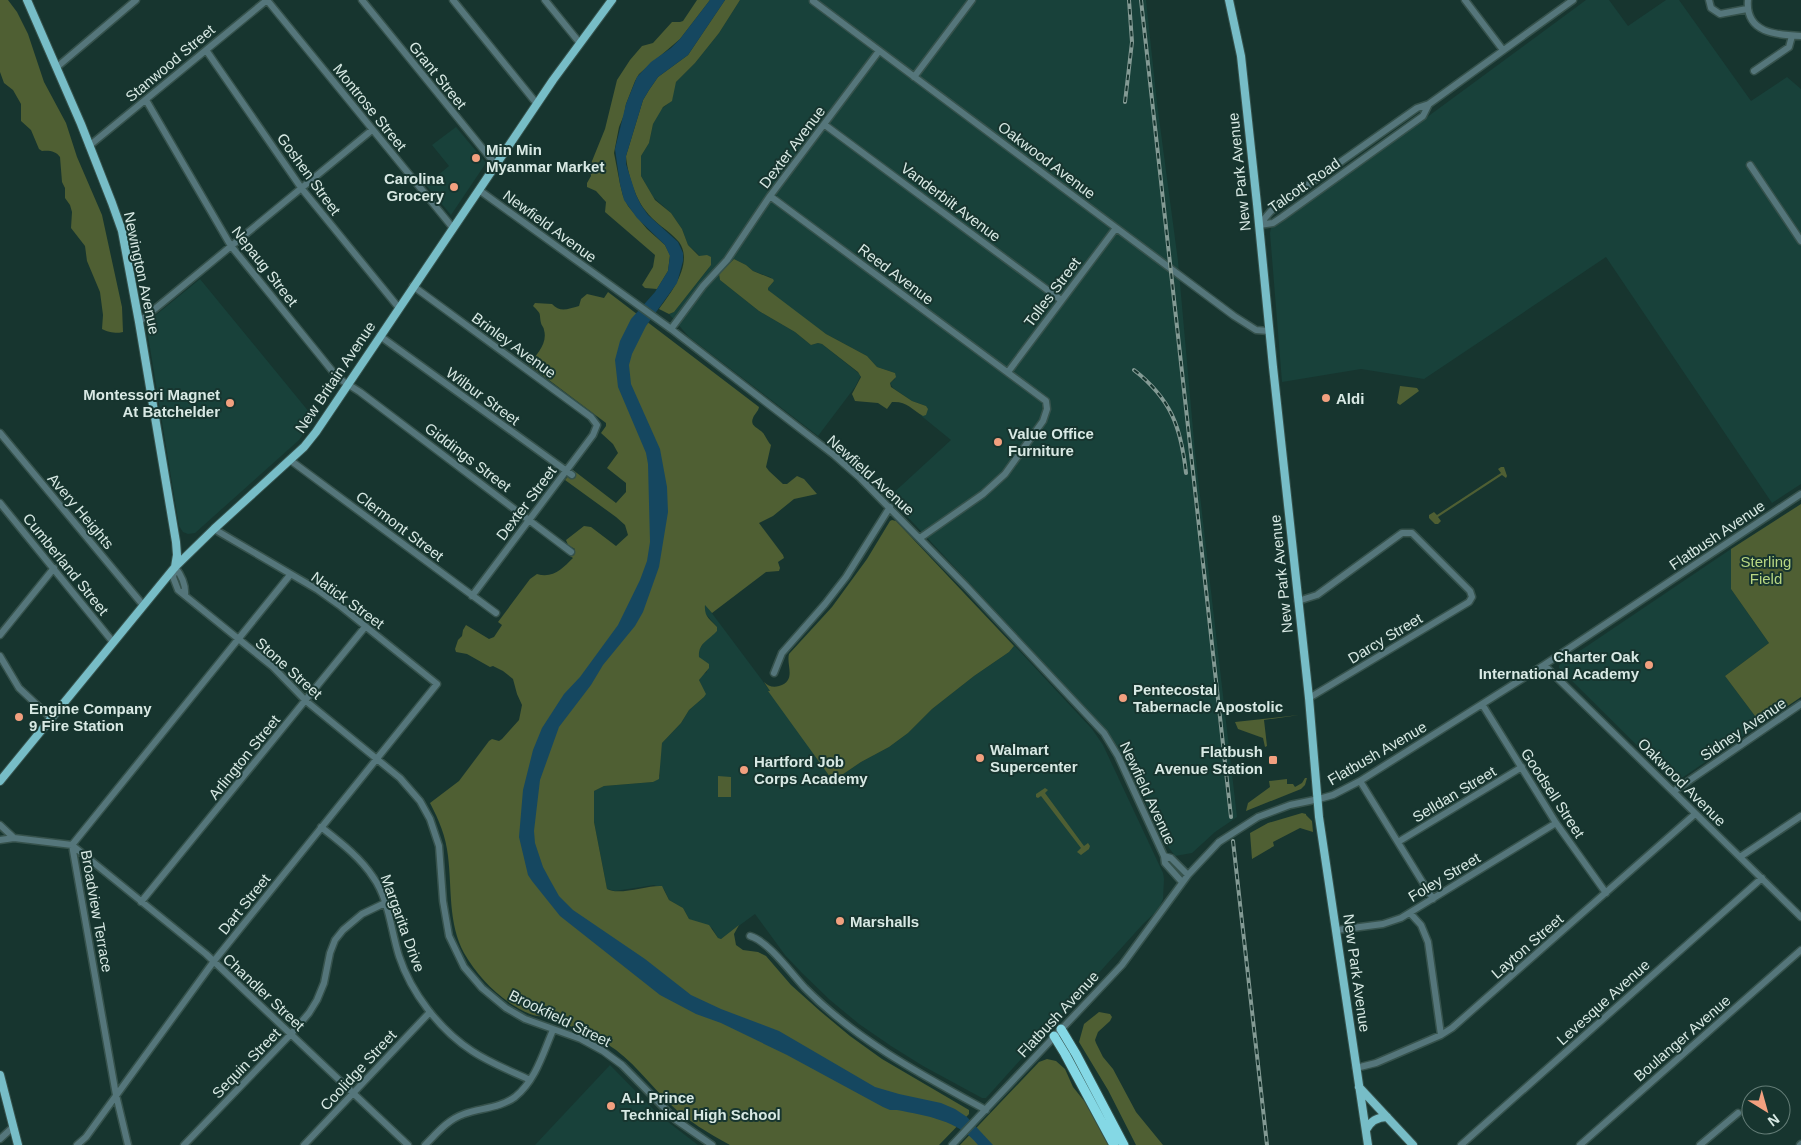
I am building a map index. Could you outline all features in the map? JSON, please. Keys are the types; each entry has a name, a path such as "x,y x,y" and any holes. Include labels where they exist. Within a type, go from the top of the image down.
{"highway":[{"path":"1057,1033 1065,1054 1114,1145"},
{"path":"1057,1033 1073,1049 1124,1145"}],"main road":[{"name":"Newington Avenue","path":"27,0 57,67 122,231 176,542 175,566"},
{"name":"New Britain Avenue","path":"0,781 175,566 304,447 316,432 537,104 612,0"},
{"name":"New Park Avenue","path":"1229,0 1240,56 1259,225 1309,698 1319,799 1319,817 1368,1145"},
{"path":"0,1076 18,1145"},
{"path":"1359,1087 1413,1145"},
{"path":"1366,1130 1368,1125 1376,1119 1387,1117"}],"street":[{"path":"57,67 136,0"},
{"name":"Stanwood Street","path":"89,146 267,0"},
{"name":"Montrose Street","path":"267,0 453,228"},
{"name":"Grant Street","path":"362,0 496,165"},
{"path":"453,0 537,104"},
{"path":"545,0 580,42"},
{"path":"914,77 972,0"},
{"path":"1465,0 1503,50"},
{"name":"Talcott Road","path":"1259,225 1271,211 1417,108 1429,104 1573,0"},
{"path":"1709,0 1711,8 1720,14 1747,8"},
{"path":"1748,0 1749,16 1760,29 1769,33 1801,36"},
{"name":"Oakwood Avenue","path":"813,1 1242,322 1256,330 1269,331"},
{"path":"1754,71 1789,47 1792,36"},
{"name":"Goshen Street","path":"206,50 302,189 399,308"},
{"name":"Dexter Avenue","path":"671,329 703,286 727,260 770,196 879,51"},
{"name":"Nepaug Street","path":"146,100 231,246 338,378 348,385"},
{"name":"Talcott Road","path":"1259,225 1273,223 1423,116 1429,104"},
{"name":"Vanderbilt Avenue","path":"825,125 1061,300"},
{"path":"1392,126 1398,134"},
{"path":"139,322 372,130"},
{"path":"1337,165 1342,173"},
{"path":"1750,165 1801,241"},
{"name":"Newfield Avenue","path":"479,190 671,329 834,455 890,507 1104,734 1118,756 1164,856 1165,863 1182,882"},
{"name":"Reed Avenue","path":"770,196 1046,401 1047,409 1043,420 1005,474 920,538"},
{"name":"Tolles Street","path":"1008,372 1116,228"},
{"name":"Brinley Avenue","path":"413,286 591,417 598,425"},
{"name":"Wilbur Street","path":"380,336 572,475"},
{"name":"Giddings Street","path":"348,385 360,392 571,552"},
{"name":"Dexter Street","path":"472,596 593,435 598,425"},
{"name":"Avery Heights","path":"0,433 143,605"},
{"name":"Clermont Street","path":"290,460 496,612"},
{"name":"Flatbush Avenue","path":"954,1144 1122,965 1182,882 1219,842 1258,817 1290,805 1319,799 1360,781 1544,665 1801,494"},
{"name":"Cumberland Street","path":"0,502 113,642"},
{"path":"774,673 782,653 846,577 890,507"},
{"name":"Natick Street","path":"214,528 318,590 437,684"},
{"name":"Darcy Street","path":"1298,601 1317,595 1402,533 1407,532 1412,533 1470,591 1472,597 1469,602 1309,698"},
{"name":"Stone Street","path":"175,566 172,577 178,590 238,638 306,700 377,759"},
{"path":"0,635 54,568"},
{"name":"Broadview Terrace","path":"128,1145 116,1095 72,845 290,575"},
{"name":"Arlington Street","path":"141,902 365,627"},
{"path":"0,656 19,688 51,718"},
{"name":"Oakwood Avenue","path":"1544,665 1801,917"},
{"name":"Dart Street","path":"78,1145 86,1137 214,961 437,684"},
{"name":"Goodsell Street","path":"1482,704 1556,824 1606,893"},
{"name":"Sidney Avenue","path":"1674,791 1801,704"},
{"name":"Brookfield Street","path":"377,759 400,778 418,798 430,819 438,846 443,901 449,936 464,966 482,988 506,1008 525,1019 581,1039 612,1058 629,1072 676,1120 712,1145"},
{"name":"Selldan Street","path":"1398,842 1522,767"},
{"path":"1360,781 1433,899"},
{"name":"Layton Street","path":"1356,1068 1376,1063 1441,1035 1457,1024 1695,814"},
{"path":"1740,857 1801,816"},
{"name":"Foley Street","path":"1337,930 1383,924 1401,918 1556,824"},
{"path":"0,825 14,838"},
{"name":"Margarita Drive","path":"321,827 358,857 375,878 385,903 400,957 413,986 430,1012 472,1051 530,1080"},
{"path":"0,840 14,838 72,845"},
{"name":"Chandler Street","path":"72,845 214,961 408,1145"},
{"name":"Newfield Avenue","path":"1164,856 1171,858 1188,875"},
{"name":"Levesque Avenue","path":"1461,1145 1762,878"},
{"name":"Sequin Street","path":"184,1145 309,1013 324,983 330,953 335,940 352,922 385,903"},
{"path":"1410,913 1421,926 1428,942 1441,1035"},
{"path":"750,936 766,944 817,999 865,1038 916,1072 986,1110"},
{"name":"Boulanger Avenue","path":"1580,1145 1801,950"},
{"name":"Coolidge Street","path":"304,1145 430,1012"},
{"path":"424,1145 447,1123 464,1114 491,1108 515,1097 535,1073 553,1030"},
{"path":"1700,1145 1738,1113"},
{"path":"0,1139 14,1127"}],"shaded area":[{"path":"710,0 725,0 688,55 658,77 649,90 643,100 626,156 626,164 641,205 648,215 678,242 683,253 683,261 677,283 646,326 632,354 629,365 631,384 660,449 667,487 668,512 659,567 643,612 635,626 603,665 591,685 559,727 540,780 534,831 535,843 543,867 559,896 573,910 645,959 691,995 721,1009 779,1031 875,1087 941,1103 955,1109 967,1117 993,1145 978,1145 961,1130 941,1120 883,1107 787,1055 721,1023 696,1014 660,995 560,916 528,875 519,837 523,790 533,750 542,728 564,694 580,677 618,625 640,580 647,561 650,542 648,464 646,453 618,387 615,360 620,341 631,319 655,292 668,271 670,256 665,245 637,218 624,200 615,149 626,104 637,77 651,62 680,39"},
{"path":"740,0 1146,0 1157,103 1178,261 1195,452 1237,817 1215,832 1192,853 1175,856 1164,841 1121,752 1103,726 889,497 951,440 919,414 923,416 926,406 912,401 893,388 890,383 895,379 895,373 877,367 867,356 826,334 782,303 767,289 774,281 770,277 753,271 734,259 719,274 720,280 759,311 795,332 811,345 822,344 861,375 855,387 818,436 689,337 669,314 674,312 709,268 688,245 682,229 671,213 653,197 641,176 641,156 649,143 653,124 660,110 673,97 673,89 676,82 695,63 719,33"},
{"path":"1586,0 1609,0 1628,26 1666,0 1679,0 1751,101 1787,77 1801,89 1801,484 1772,503 1606,257 1424,379 1361,369 1282,382 1271,228 1377,154"},
{"path":"456,127 486,163 451,215 426,185 449,166 432,145"},
{"name":"Montessori Magnet At Batchelder","path":"200,279 314,418 299,440 195,533 188,534 183,532 179,526 146,323"},
{"name":"Charter Oak International Academy","path":"1731,549 1731,589 1769,643 1725,676 1761,724 1676,782 1559,668 1559,665"},
{"path":"705,604 836,779 861,762 889,747 908,733 932,709 974,676 1009,652 1014,646 1012,643 1092,729 1103,745 1163,873 1163,899 1158,910 1143,924 986,1098 982,1098 923,1066 859,1024 802,973 785,955 755,914 721,939 718,938 712,928 689,919 683,908 669,900 664,889 654,885 615,891 607,889 594,822 594,791 604,786 653,782 660,776 659,764 662,743 705,694 699,680 707,672 699,657 699,650 705,640 717,631 717,627 704,612"},
{"name":"A.I. Prince Technical High School","path":"610,1065 659,1115 698,1145 535,1145"}],"green space":[{"path":"0,0 8,0 17,12 28,34 44,82 66,123 77,157 102,215 122,307 123,332 118,333 102,329 103,315 100,292 87,261 85,246 71,228 72,212 65,198 60,157 54,152 39,149 31,130 21,121 21,104 13,90 4,83 0,72"},
{"path":"697,0 710,0 680,39 639,74 635,81 619,127 614,153 623,196 628,206 647,229 665,245 670,255 668,271 657,289 645,288 642,285 653,267 655,255 605,212 606,202 596,191 587,187 591,176 590,166 605,129 617,80 642,46 653,43 672,22 683,21"},
{"path":"725,0 740,0 719,33 695,63 676,82 672,101 663,107 653,124 649,143 641,156 641,176 655,200 671,213 682,229 688,245 699,256 707,255 711,257 711,265 674,312 669,314 659,309 679,277 684,259 683,250 679,242 653,219 641,205 632,184 626,156 643,100 649,90 658,77 688,55"},
{"path":"734,259 753,271 773,279 774,281 768,290 826,334 867,356 877,367 895,373 896,377 890,383 891,387 912,401 926,406 928,409 926,415 923,416 909,406 897,402 892,402 887,409 878,403 855,401 852,394 861,377 858,372 822,344 811,345 795,332 759,311 720,280 719,274"},
{"path":"608,292 759,407 752,422 771,445 766,467 783,484 787,484 797,476 804,479 817,494 794,499 773,516 759,523 783,555 784,558 778,562 779,571 766,572 712,613 705,605 707,615 717,627 717,631 702,645 699,652 699,657 709,664 709,668 699,680 706,694 689,710 681,723 662,743 659,779 653,782 604,786 594,791 594,822 607,889 626,891 662,886 669,900 683,908 689,919 709,925 718,938 721,939 739,925 734,934 736,945 743,950 758,952 766,956 791,985 820,1011 882,1059 969,1110 969,1114 939,1145 730,1145 684,1116 632,1064 607,1044 569,1025 530,1014 510,1003 484,981 470,963 459,942 453,918 446,842 430,803 459,781 489,741 492,739 499,741 502,739 519,720 522,705 513,679 493,666 490,667 467,654 456,652 458,640 462,636 466,625 489,639 494,637 502,625 498,622 530,579 537,574 553,574 573,558 570,556 575,549 568,545 566,540 584,526 591,527 616,546 628,535 625,525 616,517 565,480 573,470 616,503 626,492 626,483 607,468 618,453 613,444 601,433 606,423 529,365 541,349 545,335 540,314 533,306 535,303 552,304 558,309 568,309 579,306 581,299 587,294 604,298"},
{"path":"1400,386 1417,388 1419,391 1400,405 1397,403"},
{"path":"1504,467 1506,478 1502,475 1438,517 1441,521 1438,524 1435,524 1429,518 1429,515 1434,512 1437,515 1501,473 1498,469"},
{"name":"Sterling Field","path":"1801,504 1801,697 1761,724 1725,676 1769,643 1731,589 1731,549"},
{"path":"892,520 896,521 1014,646 1009,652 974,676 932,709 908,733 889,747 861,762 833,781 768,691 770,691 764,682 769,686 775,687 784,684 788,680 790,672 789,654 832,607 867,559"},
{"path":"1299,715 1264,720 1267,746 1265,747 1263,738 1238,729 1235,722"},
{"path":"718,776 731,777 731,797 718,797"},
{"path":"1307,778 1305,785 1301,789 1246,811 1248,803 1270,787 1269,781 1287,779 1287,784 1293,784 1295,787 1302,783"},
{"path":"1045,788 1048,790 1045,793 1084,846 1088,843 1090,846 1081,855 1077,852 1081,848 1041,796 1036,797 1036,794"},
{"path":"1302,813 1306,814 1312,821 1313,832 1300,828 1273,842 1274,846 1252,859 1250,833 1268,823"},
{"path":"1099,1012 1110,1014 1112,1017 1098,1032 1095,1040 1096,1043 1103,1057 1113,1069 1136,1112 1163,1145 1136,1145 1108,1090 1079,1042 1084,1024"},
{"path":"1047,1059 1056,1061 1065,1069 1073,1087 1085,1102 1108,1145 960,1145 1039,1062"}],"railway":[{"path":"1125,102 1132,42 1129,0"},
{"path":"1141,0 1231,817"},
{"path":"1134,370 1157,392 1172,415 1181,442 1186,473"},
{"path":"1233,841 1267,1145"}],"place":[{"name":"Min Min Myanmar Market","path":"476,158"},
{"name":"Carolina Grocery","path":"454,187"},
{"name":"Aldi","path":"1326,398"},
{"name":"Montessori Magnet At Batchelder","path":"230,403"},
{"name":"Value Office Furniture","path":"998,442"},
{"name":"Charter Oak International Academy","path":"1649,665"},
{"name":"Pentecostal Tabernacle Apostolic","path":"1123,698"},
{"name":"Engine Company 9 Fire Station","path":"19,717"},
{"name":"Walmart Supercenter","path":"980,758"},
{"name":"Flatbush Avenue Station","path":"1273,760"},
{"name":"Hartford Job Corps Academy","path":"744,770"},
{"name":"Marshalls","path":"840,921"},
{"name":"A.I. Prince Technical High School","path":"611,1106"}]}
